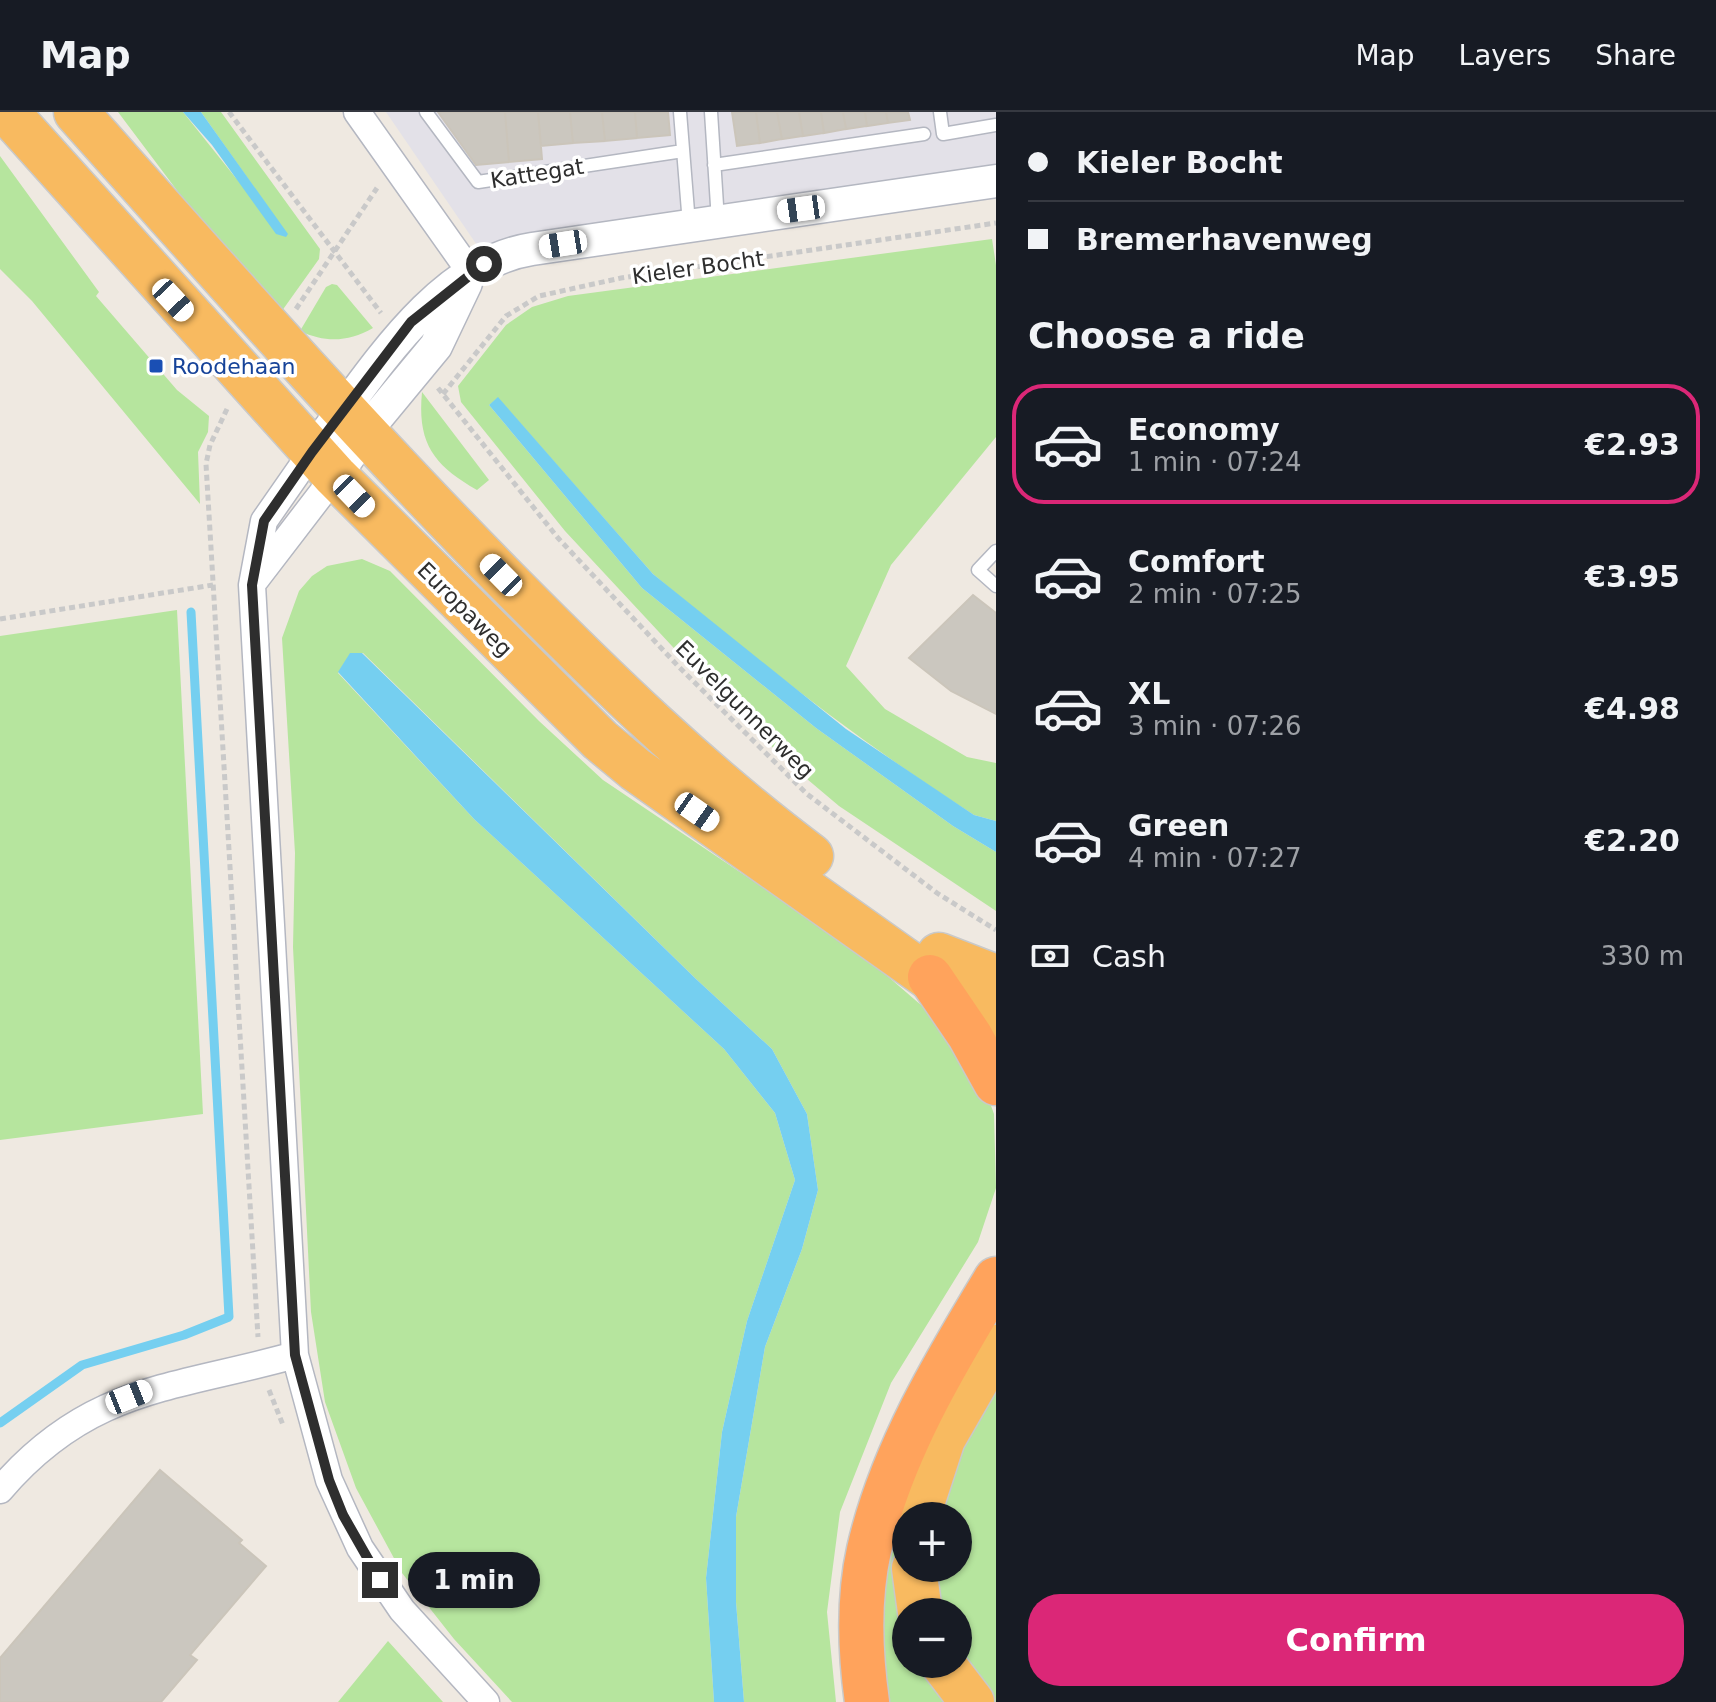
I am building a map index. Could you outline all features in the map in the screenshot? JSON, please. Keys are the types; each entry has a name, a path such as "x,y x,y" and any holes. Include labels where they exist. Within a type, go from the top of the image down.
{"highway":[{"name":"Europaweg","path":"7,112 323,464 600,740 635,769 934,966 996,993"},
{"name":"Europaweg","path":"76,112 275,337 574,650 663,736 934,966 996,1025"},
{"path":"934,966 996,977"},
{"path":"934,966 996,1083"},
{"path":"867,1702 861,1636 863,1590 881,1505 916,1423 991,1287 996,1251"},
{"path":"923,1502 943,1439 996,1347"},
{"path":"954,1678 972,1702"}],"street":[{"path":"357,112 471,273"},
{"name":"Kieler Bocht","path":"323,464 354,422 411,322 471,273 499,257 515,252 996,181"},
{"path":"323,464 264,521 252,585 295,1355 329,1480 360,1548 402,1610 486,1702"},
{"path":"0,1490 59,1435 114,1403 176,1382 295,1355"}],"lane":[{"name":"Kattegat","path":"426,112 478,182 683,151"},
{"path":"680,112 683,151 704,224"},
{"name":"Kieler Bocht","path":"704,224 714,165 711,112"},
{"path":"940,112 943,134 996,125"},
{"path":"714,165 924,134"},
{"path":"996,551 978,570 996,586"}],"path":[{"path":"229,112 336,252"},
{"path":"275,337 380,184 400,169"},
{"name":"Kieler Bocht","path":"443,394 506,316 539,296 621,278 996,223"},
{"path":"214,436 220,419 247,380"},
{"name":"Euvelgunnerweg","path":"505,474 558,538 678,666 807,794 937,893 996,930"},
{"path":"0,619 213,585"}],"shaded area":[{"path":"386,112 996,112 996,173 494,270"}],"green space":[{"path":"118,112 183,112 235,177 287,234 201,112 221,112 320,249 319,259 279,315 203,225"},
{"path":"0,156 99,292 96,296 177,390 209,416 208,432 198,452 200,504 32,301 0,269"},
{"path":"992,239 996,265 996,437 891,565 846,666 885,709 967,757 996,763 996,821 974,815 891,759 770,669 653,574 498,398 489,405 642,588 816,728 953,826 996,852 996,911 839,806 794,768 698,674 565,531 461,402 458,386 506,325 532,307 568,296"},
{"path":"337,285 373,328 337,339 319,338 300,331 326,287"},
{"path":"422,392 489,480 477,490 439,462 432,451 422,426"},
{"path":"362,559 390,571 539,721 603,780 863,955 943,1024 978,1069 994,1114 996,1188 978,1242 891,1383 840,1512 827,1612 836,1702 744,1702 736,1602 736,1517 765,1347 802,1249 818,1190 807,1114 772,1049 696,979 363,653 351,653 338,673 474,819 724,1049 775,1113 795,1180 747,1321 722,1432 706,1578 714,1702 512,1702 454,1639 402,1573 356,1488 325,1402 311,1312 293,947 295,853 282,638 299,591 312,576 327,566"},
{"path":"177,610 203,1114 0,1140 0,636"},
{"path":"996,1298 996,1324 948,1412 914,1502 902,1502"},
{"path":"996,1385 996,1702 972,1674 972,1598 935,1598 933,1582 972,1582 972,1502 940,1502 953,1463"},
{"path":"892,1524 892,1582 902,1582 904,1598 892,1598 892,1678 936,1678 954,1702 882,1702 884,1541"},
{"path":"388,1641 443,1702 338,1702"}],"water":[{"path":"183,112 201,112 288,234 286,237 276,234 212,145"},
{"path":"498,397 653,574 846,729 974,815 996,821 996,852 953,826 816,728 642,588 489,405"},
{"path":"350,653 362,653 696,979 772,1049 807,1114 818,1190 802,1249 765,1347 736,1517 736,1602 744,1702 714,1702 706,1578 722,1432 747,1321 795,1180 775,1113 724,1049 474,819 338,672"}],"building":[{"path":"438,112 505,112 509,162 476,165"},
{"path":"505,112 538,112 542,159 509,162"},
{"path":"538,112 570,112 573,143 541,146"},
{"path":"570,112 602,112 605,141 573,143"},
{"path":"602,112 635,112 637,138 605,141"},
{"path":"635,112 668,112 670,135 637,138"},
{"path":"732,112 756,112 760,143 737,146"},
{"path":"756,112 777,112 782,139 760,143"},
{"path":"777,112 799,112 803,136 782,139"},
{"path":"799,112 821,112 824,133 803,136"},
{"path":"821,112 843,112 846,129 824,133"},
{"path":"843,112 865,112 867,126 846,129"},
{"path":"865,112 886,112 888,123 867,126"},
{"path":"886,112 908,112 910,120 888,123"},
{"path":"973,595 996,613 996,714 951,691 909,658"},
{"path":"160,1470 242,1540 239,1543 266,1566 190,1655 197,1660 161,1702 0,1702 0,1658"}],"waterway":[{"path":"0,1423 82,1365 184,1335 229,1317 191,612"}],"place":[{"name":"Roodehaan","path":"156,366"}],"route":[{"path":"380,1580 343,1515 329,1480 295,1355 252,585 264,521 312,452 411,322 484,264"}]}
